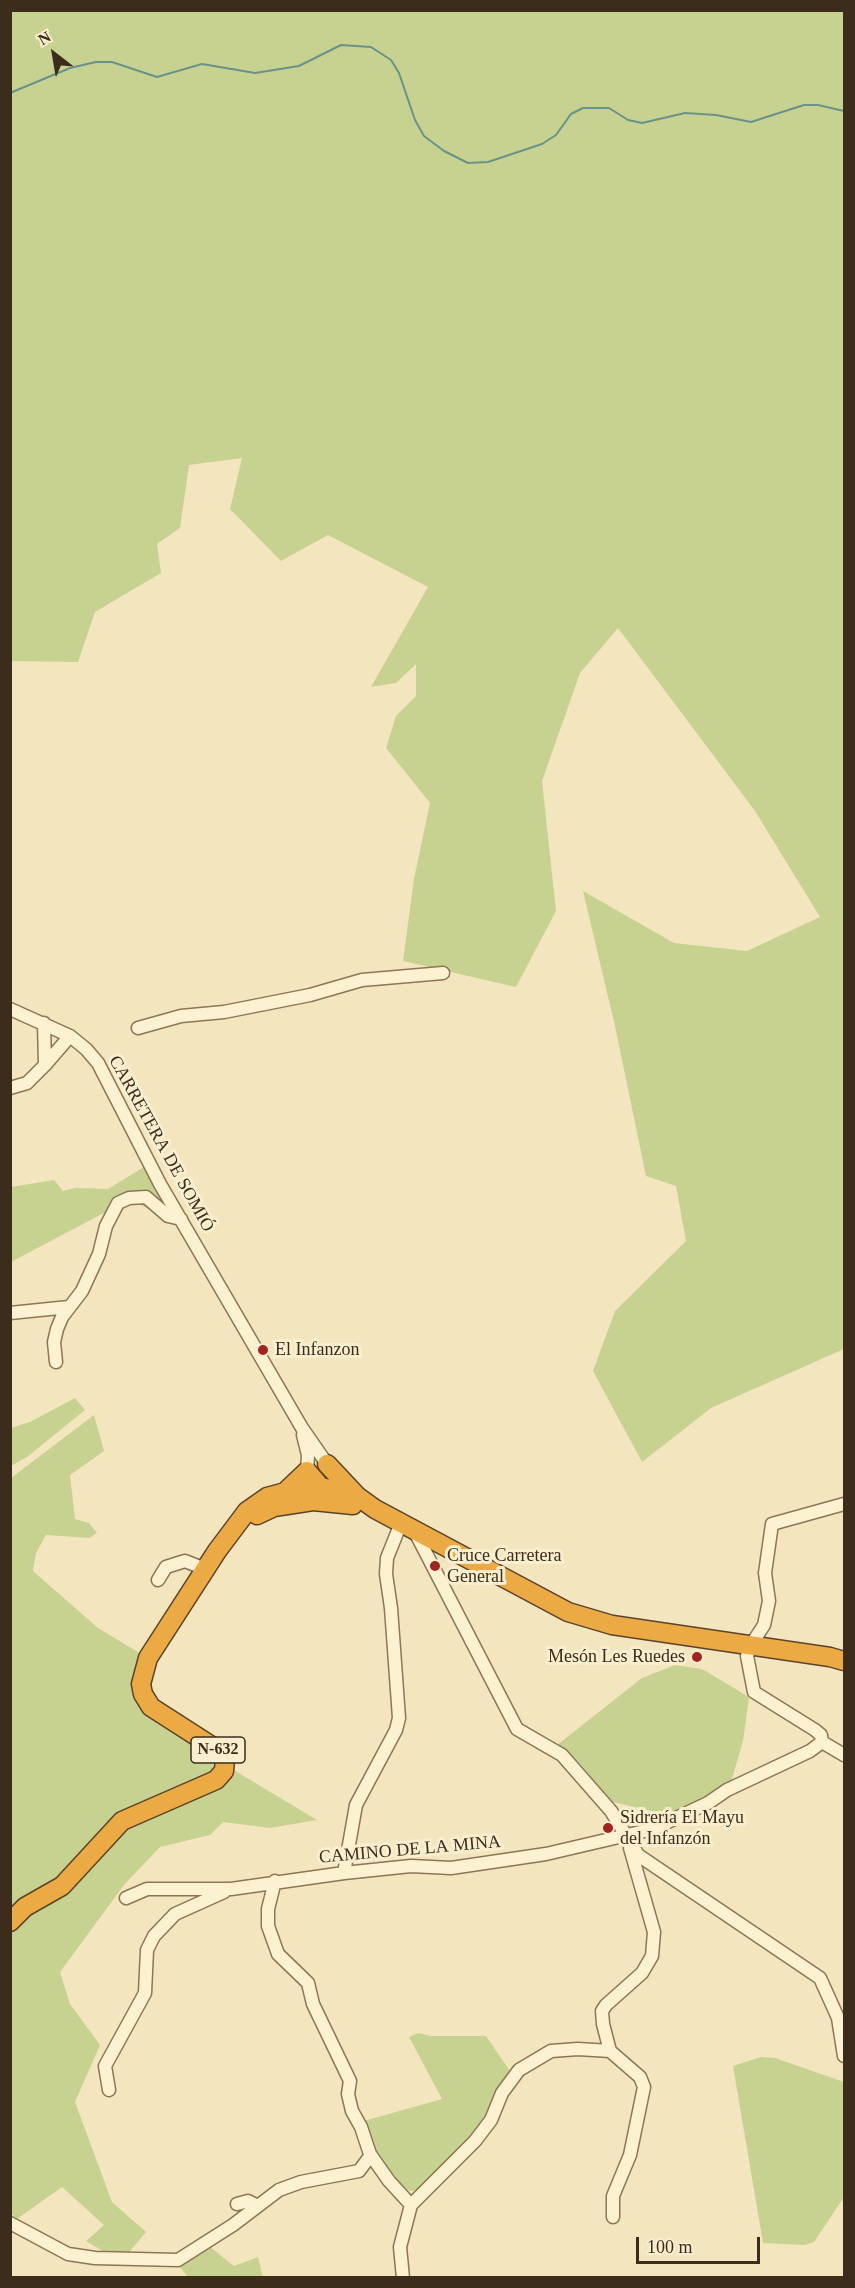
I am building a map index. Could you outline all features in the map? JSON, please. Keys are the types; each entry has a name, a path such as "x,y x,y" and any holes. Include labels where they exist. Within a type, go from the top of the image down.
{"highway":[{"path":"274,1507 308,1495 312,1479 327,1464 357,1496"},
{"path":"312,1479 336,1501"},
{"name":"N-632","path":"10,1922 24,1908 62,1886 122,1821 216,1780 224,1771 225,1760 218,1750 151,1707 143,1694 141,1684 148,1658 205,1569 255,1504 312,1479 357,1496 407,1527 568,1612 588,1619 612,1625 844,1661"},
{"name":"N-632","path":"236,1526 274,1507 313,1501 336,1501 375,1509"}],"street":[{"path":"138,1028 181,1016 224,1012 310,995 362,980 443,973"},
{"name":"CARRETERA DE SOMIÓ","path":"10,1009 70,1036 98,1063 181,1219 302,1428"},
{"path":"44,1023 45,1065"},
{"path":"10,1088 27,1083 70,1036"},
{"path":"56,1362 54,1342 62,1317 82,1291 99,1254 106,1226 118,1203 129,1198 146,1197 168,1216 181,1219"},
{"path":"10,1313 69,1306"},
{"path":"302,1428 327,1464"},
{"path":"302,1428 312,1479"},
{"path":"844,1504 772,1524 765,1573 769,1601 764,1625 747,1656 754,1692 815,1730 821,1735 822,1742 844,1755"},
{"path":"344,1873 356,1805 396,1731 399,1718 391,1608 386,1574 387,1558 407,1527 517,1729 562,1755 600,1797 638,1855 820,1978 838,2018 844,2056"},
{"path":"158,1580 166,1567 185,1561 205,1569"},
{"name":"CAMINO DE LA MINA","path":"231,1889 275,1881 411,1866 451,1868 546,1854 653,1829 687,1814 727,1790 810,1751 822,1742"},
{"path":"613,2217 613,2196 630,2155 644,2087 640,2077 610,2051 602,2011 642,1973 652,1956 654,1932 626,1835"},
{"path":"275,1881 268,1909 268,1926 278,1954 308,1983 313,2004 351,2082 348,2094 351,2111 361,2127 371,2155 388,2181 411,2205"},
{"path":"126,1898 147,1889 231,1889"},
{"path":"110,2090 105,2066 145,1993 147,1950 154,1936 175,1914 231,1889"},
{"path":"403,2277 400,2247 411,2205 475,2141 491,2120 502,2093 519,2070 551,2051 578,2049 610,2051"},
{"path":"10,2223 68,2254 95,2258 178,2260 279,2190 301,2182 359,2171 371,2155"},
{"path":"237,2204 248,2201 258,2206"}],"green space":[{"path":"11,11 844,11 844,1349 711,1408 642,1462 593,1371 615,1311 686,1241 676,1186 646,1176 615,1026 583,891 674,943 747,951 820,917 755,811 618,628 580,673 542,781 556,911 516,987 403,961 414,879 430,803 386,748 396,716 416,696 416,664 396,683 371,687 428,587 328,535 281,561 230,509 242,458 189,465 180,528 157,544 161,573 95,612 78,662 11,661"},
{"path":"144,1167 168,1211 150,1210 135,1202 100,1215 11,1262 11,1187 54,1180 63,1191 75,1188 108,1189"},
{"path":"75,1398 85,1410 27,1457 11,1466 11,1428 30,1422"},
{"path":"94,1415 104,1451 70,1475 75,1519 89,1523 97,1533 89,1538 46,1535 36,1553 33,1571 98,1628 143,1655 151,1714 212,1757 317,1820 270,1828 223,1822 210,1835 160,1847 124,1885 60,1972 70,2004 100,2045 75,2102 112,2202 146,2232 121,2262 86,2241 104,2225 62,2187 17,2219 11,2213 11,1478"},
{"path":"675,1665 702,1669 749,1697 743,1741 731,1782 715,1794 679,1813 656,1812 613,1802 575,1758 557,1745 642,1678"},
{"path":"418,2033 431,2036 486,2036 510,2071 485,2120 419,2190 411,2191 402,2189 376,2152 364,2121 442,2099 409,2037"},
{"path":"761,2057 775,2058 844,2082 844,2197 814,2242 805,2245 763,2243 733,2066"},
{"path":"209,2246 234,2266 258,2257 263,2277 188,2277 178,2265"}],"waterway":[{"path":"10,93 70,68 96,62 112,62 157,77 202,64 255,73 299,66 341,45 371,47 391,60 399,73 415,120 424,136 444,151 468,163 488,162 542,144 556,135 571,114 583,108 609,108 628,120 642,123 685,113 716,115 751,122 804,105 818,105 844,111"}],"place":[{"name":"El Infanzon","path":"263,1350"},
{"name":"Cruce Carretera General","path":"435,1566"},
{"name":"Mesón Les Ruedes","path":"697,1657"},
{"name":"Sidrería El Mayu del Infanzón","path":"608,1828"}]}
